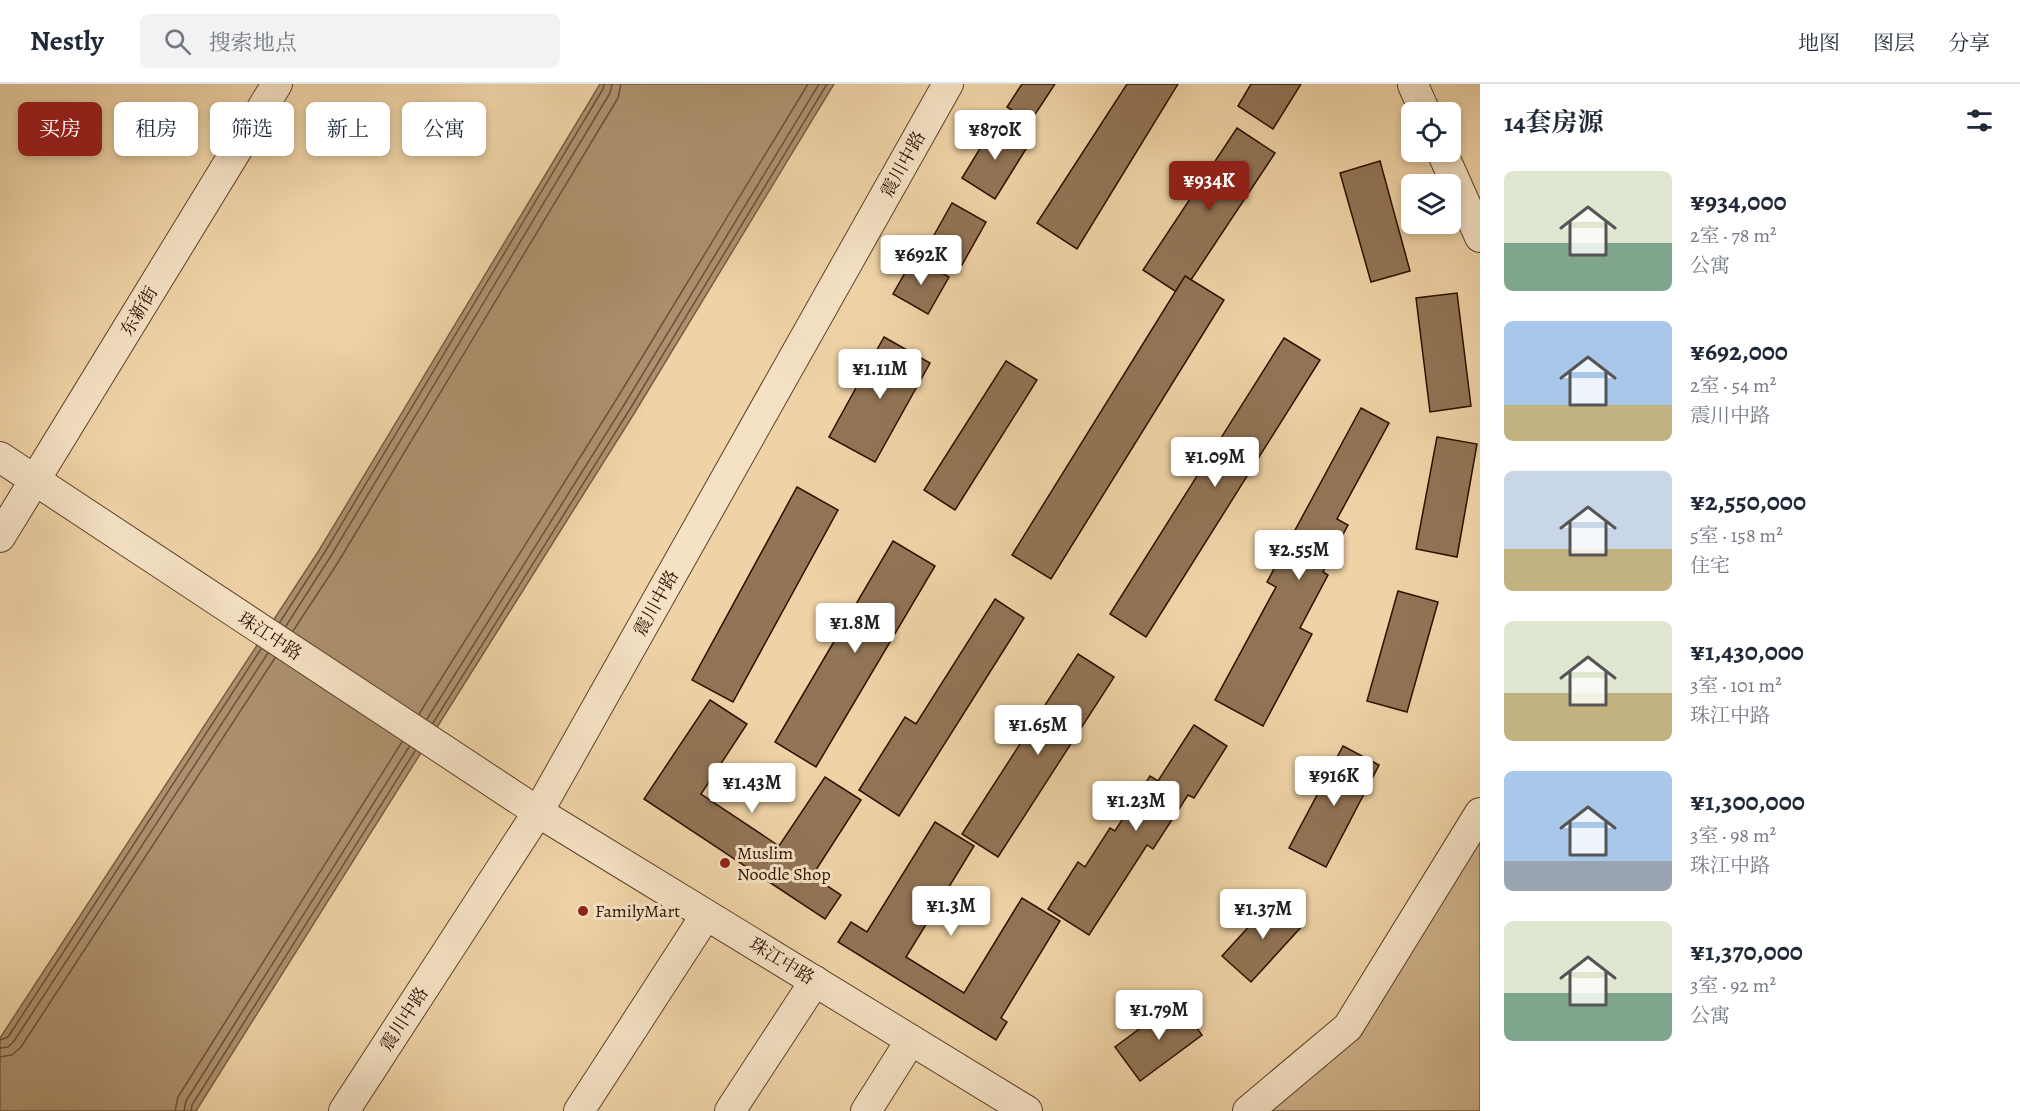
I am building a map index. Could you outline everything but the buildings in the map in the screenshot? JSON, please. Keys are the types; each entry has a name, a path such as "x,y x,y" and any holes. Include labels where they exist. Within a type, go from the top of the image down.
{"street":[{"name":"东新街","path":"0,537 277,84"},
{"name":"震川中路","path":"344,1111 538,812 948,84"},
{"path":"1413,85 1421,102"},
{"path":"1446,162 1480,237"},
{"path":"0,457 36,480"},
{"name":"珠江中路","path":"36,480 538,812 1027,1111"},
{"path":"1248,1111 1348,1027 1480,813"},
{"path":"579,1111 706,915"},
{"path":"730,1111 815,981"},
{"path":"866,1111 911,1040"}],"shaded area":[{"path":"1480,839 1480,1111 1265,1111"}],"water":[{"path":"600,84 834,84 635,412 196,1111 0,1111 0,1038 318,552"}],"place":[{"name":"Muslim Noodle Shop","path":"725,863"},
{"name":"FamilyMart","path":"583,911"}]}
